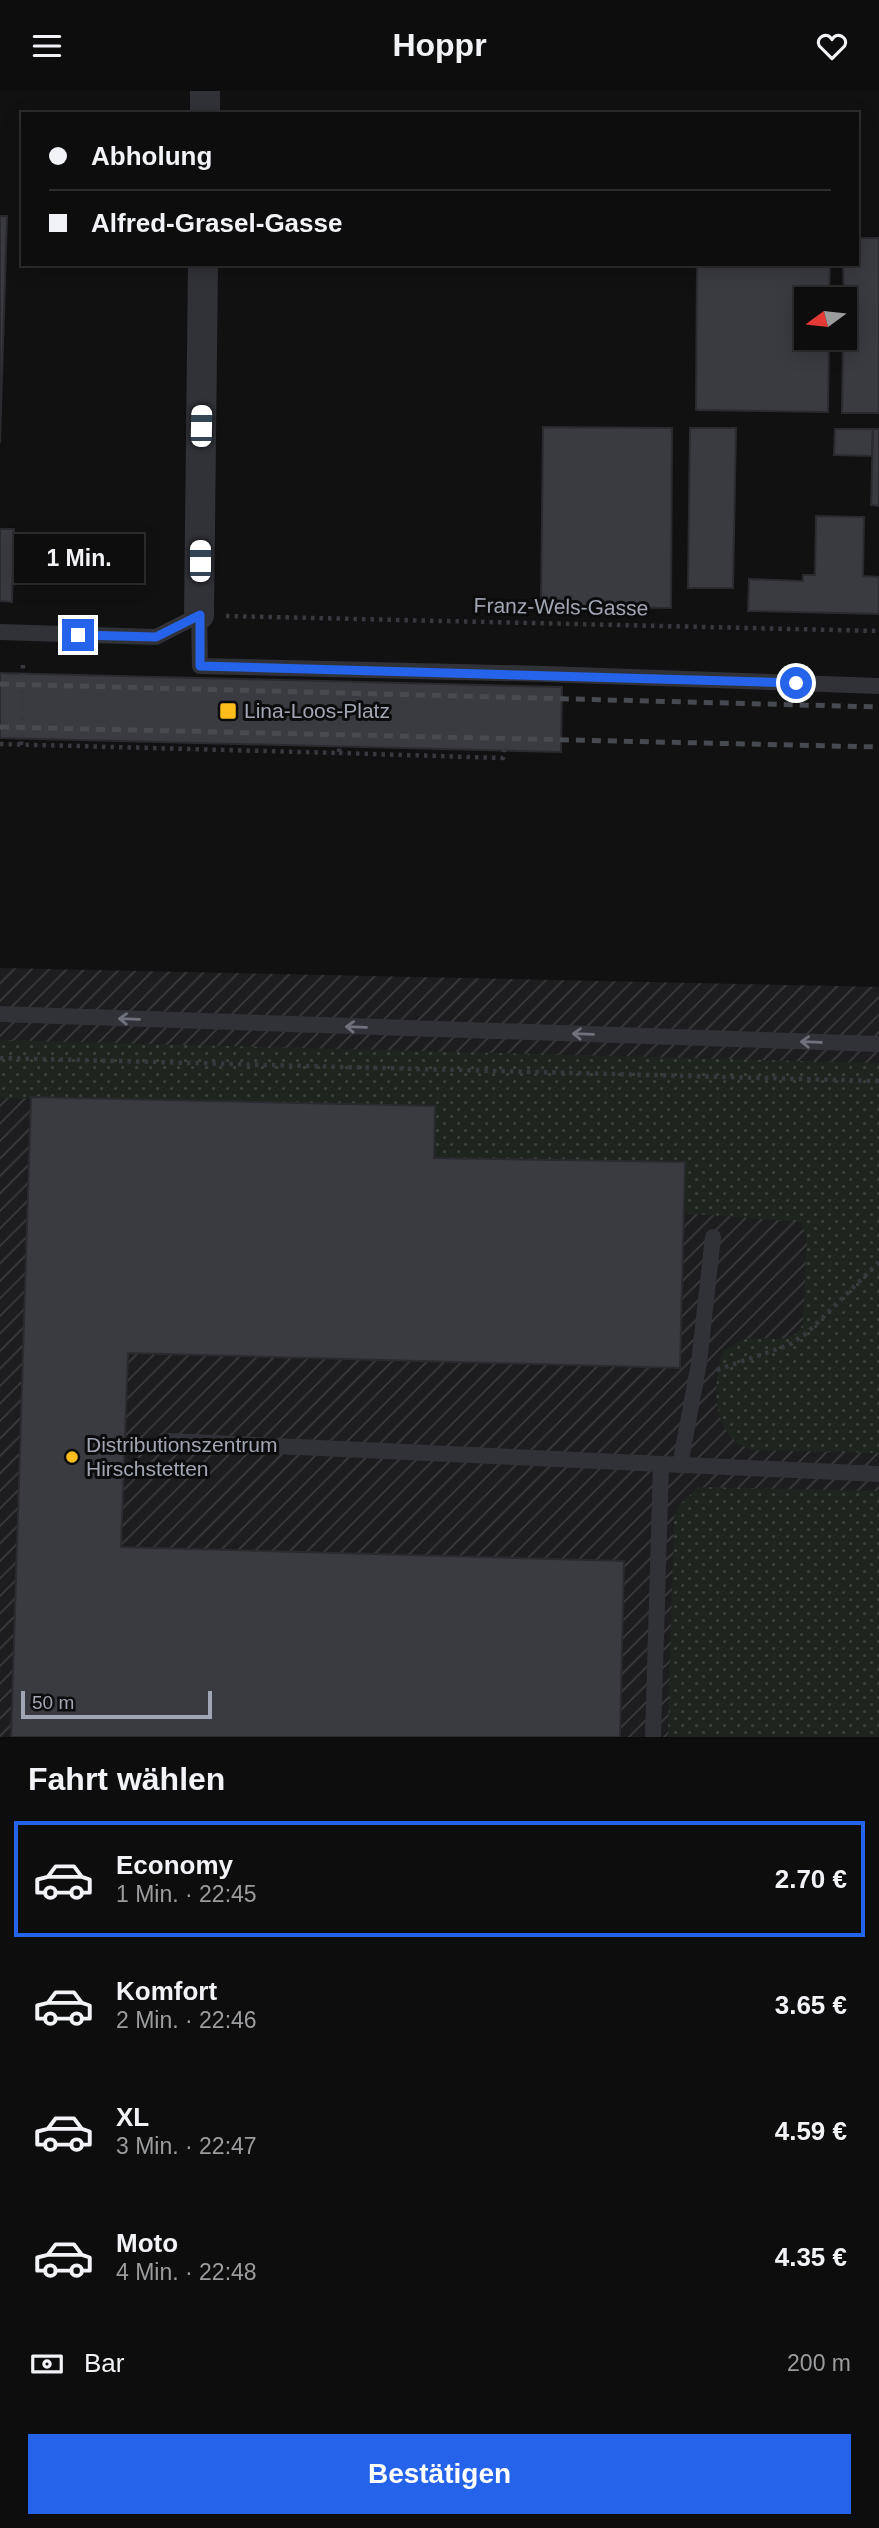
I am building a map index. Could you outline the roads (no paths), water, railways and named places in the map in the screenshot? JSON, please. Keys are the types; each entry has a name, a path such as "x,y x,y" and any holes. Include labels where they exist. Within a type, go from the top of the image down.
{"street":[{"path":"205,91 205,112"},
{"path":"200,615 203,266"}],"lane":[{"path":"0,632 156,637 200,615 200,666 879,686"},
{"path":"0,1014 879,1044"},
{"path":"680,1465 696,1377 713,1237"},
{"path":"169,1441 879,1474"},
{"path":"653,1737 661,1464"}],"railway":[{"path":"0,684 879,707"},
{"path":"0,727 879,747"}],"place":[{"name":"Lina-Loos-Platz","path":"228,711"},
{"name":"Distributionszentrum Hirschstetten","path":"72,1457"}]}
